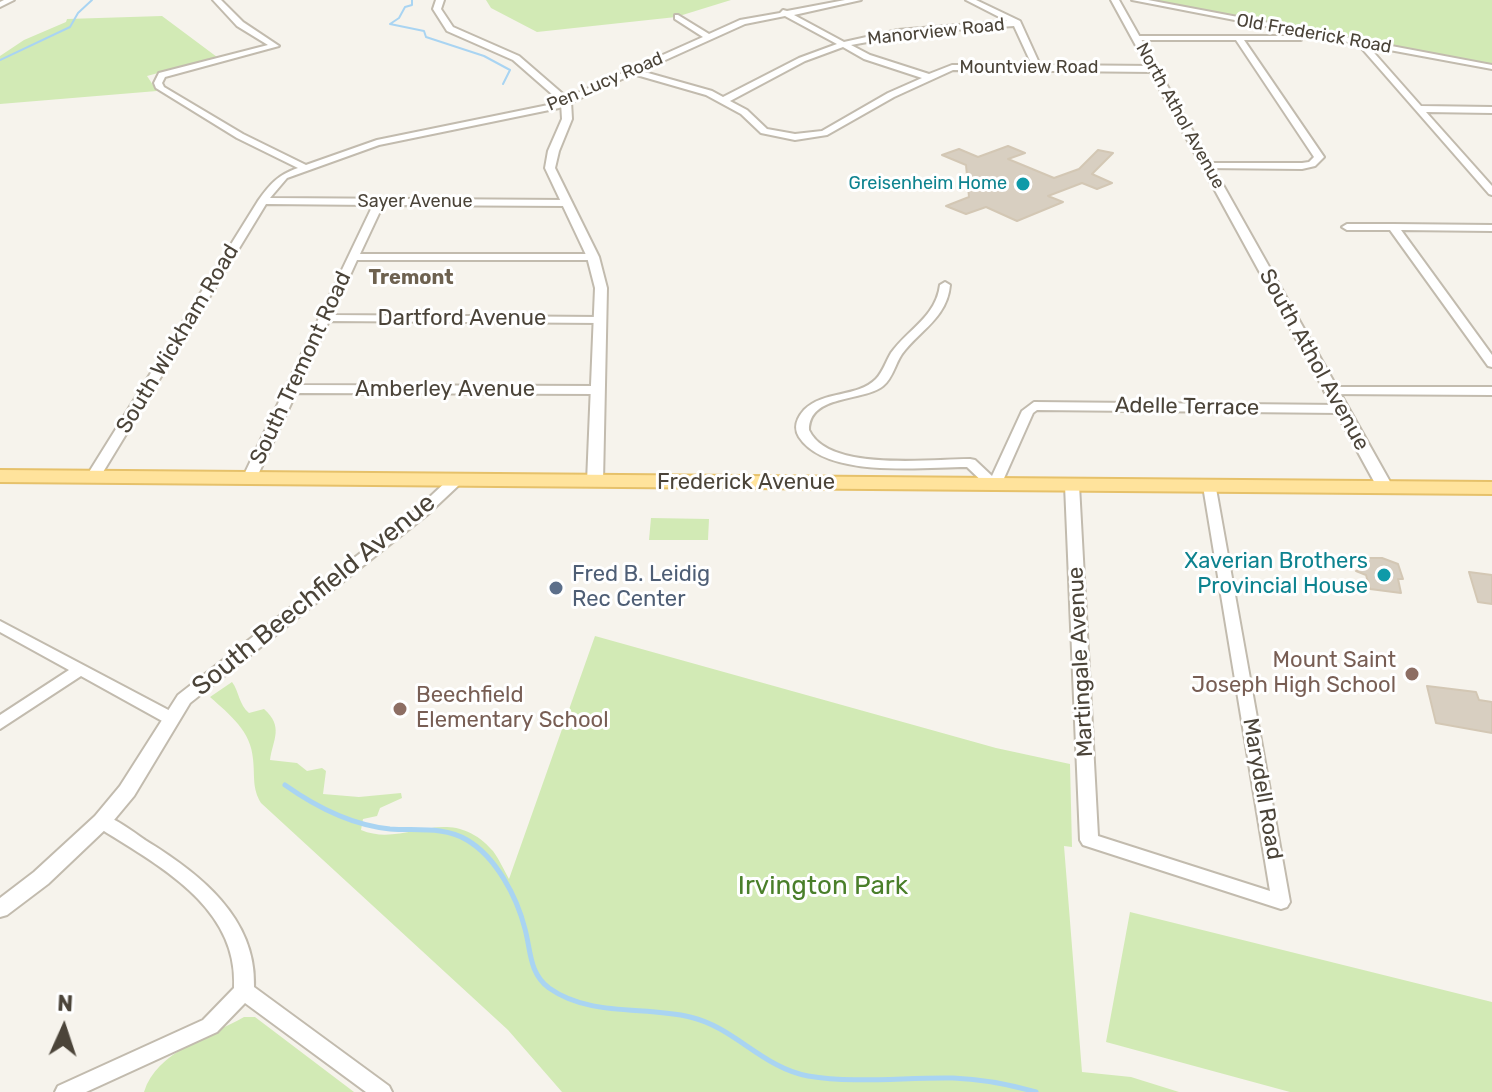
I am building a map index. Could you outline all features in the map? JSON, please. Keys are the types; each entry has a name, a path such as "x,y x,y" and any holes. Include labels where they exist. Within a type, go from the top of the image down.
{"main road":[{"name":"Frederick Avenue","path":"0,476 1492,488"}],"street":[{"path":"0,5 10,0"},
{"path":"217,0 240,24 275,46 158,78 160,88 240,136 303,167"},
{"path":"440,0 437,9 445,25 516,58 566,101 568,123 550,163 552,176 593,257 601,288 595,482"},
{"name":"Pen Lucy Road","path":"263,201 278,180 303,167 377,143 551,107 743,22 857,0"},
{"path":"970,0 1017,23 1036,66"},
{"name":"North Athol Avenue","path":"1115,0 1243,232"},
{"name":"Old Frederick Road","path":"1136,0 1492,67"},
{"path":"783,12 878,61 928,77"},
{"path":"678,17 707,36"},
{"name":"Manorview Road","path":"724,100 812,55 843,44 903,32 1017,23"},
{"path":"1137,38 1342,39"},
{"path":"1207,166 1312,164 1319,157 1238,38"},
{"path":"1360,42 1492,192"},
{"name":"Mountview Road","path":"724,100 771,135 804,137 824,133 928,77 962,66 1154,69"},
{"path":"631,71 696,88 724,100"},
{"path":"1419,109 1492,110"},
{"name":"Sayer Avenue","path":"263,201 567,203"},
{"name":"South Wickham Road","path":"93,477 263,201"},
{"name":"South Tremont Road","path":"249,479 379,202"},
{"path":"1347,227 1492,228"},
{"path":"1393,227 1492,363"},
{"name":"South Athol Avenue","path":"1243,232 1385,487"},
{"path":"353,257 593,257"},
{"path":"945,285 942,301 926,324 894,356 878,384 822,402 806,414 801,429 809,444 830,457 862,462 970,463 994,485"},
{"name":"Dartford Avenue","path":"324,318 600,320"},
{"name":"Amberley Avenue","path":"291,389 598,390"},
{"path":"1330,391 1492,391"},
{"name":"Adelle Terrace","path":"994,485 1028,411 1034,406 1340,409"},
{"name":"South Beechfield Avenue","path":"0,909 41,878 102,821 145,764 170,718 203,681 422,512 455,481"},
{"name":"Martingale Avenue","path":"1072,485 1089,840 1281,902"},
{"name":"Marydell Road","path":"1210,486 1281,902"},
{"path":"0,626 170,718"},
{"path":"0,723 81,669"},
{"path":"65,1092 210,1026 244,991 244,962 234,934 218,909 179,872 102,821"},
{"path":"244,991 382,1092"}],"green space":[{"path":"486,0 731,0 676,17 537,32 491,8"},
{"path":"1151,0 1492,0 1492,64"},
{"path":"162,16 217,57 147,76 157,91 0,104 0,56 24,40 67,19"},
{"path":"651,518 709,519 708,540 649,540"},
{"name":"Irvington Park","path":"595,636 996,748 1070,764 1072,847 1064,846 1082,1072 1131,1077 1179,1092 562,1092 508,1030 261,803 255,787 248,740 238,724 210,697 232,682 249,713 264,709 275,728 270,760 297,763 307,771 322,768 326,771 323,794 359,797 401,793 402,798 380,808 377,816 363,819 361,830 394,834 427,828 460,829 476,836 493,851 509,879"},
{"path":"1130,912 1492,1002 1492,1092 1290,1092 1106,1042"},
{"path":"244,1017 255,1017 354,1092 144,1092 160,1066 172,1056"}],"building":[{"name":"Greisenheim Home","path":"1008,146 1025,153 1008,159 1054,178 1079,169 1098,150 1113,153 1092,174 1112,183 1097,189 1082,183 1048,196 1063,202 1017,221 986,207 966,214 946,206 969,197 966,165 942,155 959,149 978,157"},
{"name":"Xaverian Brothers Provincial House","path":"1358,558 1382,558 1398,564 1403,579 1398,579 1401,593 1370,589 1366,575 1356,571 1362,567"},
{"path":"1469,572 1492,575 1492,604 1478,602"},
{"path":"1427,686 1476,692 1479,700 1492,702 1492,733 1436,723"}],"waterway":[{"path":"0,60 70,27 78,13 92,0"},
{"path":"412,0 412,5 405,7 399,18 390,24 424,31 426,37 484,56 510,70 503,84"},
{"path":"285,785 309,801 348,819 390,829 449,833 477,847 496,867 511,891 538,976 549,988 565,997 600,1007 672,1014 706,1022 777,1065 808,1076 862,1080 964,1079 995,1082 1036,1092"}],"place":[{"name":"Greisenheim Home","path":"1023,184"},
{"name":"Xaverian Brothers Provincial House","path":"1384,575"},
{"name":"Fred B. Leidig Rec Center","path":"556,588"},
{"name":"Mount Saint Joseph High School","path":"1412,674"},
{"name":"Beechfield Elementary School","path":"400,709"}],"district":[{"name":"Tremont","path":"411,278"}]}
